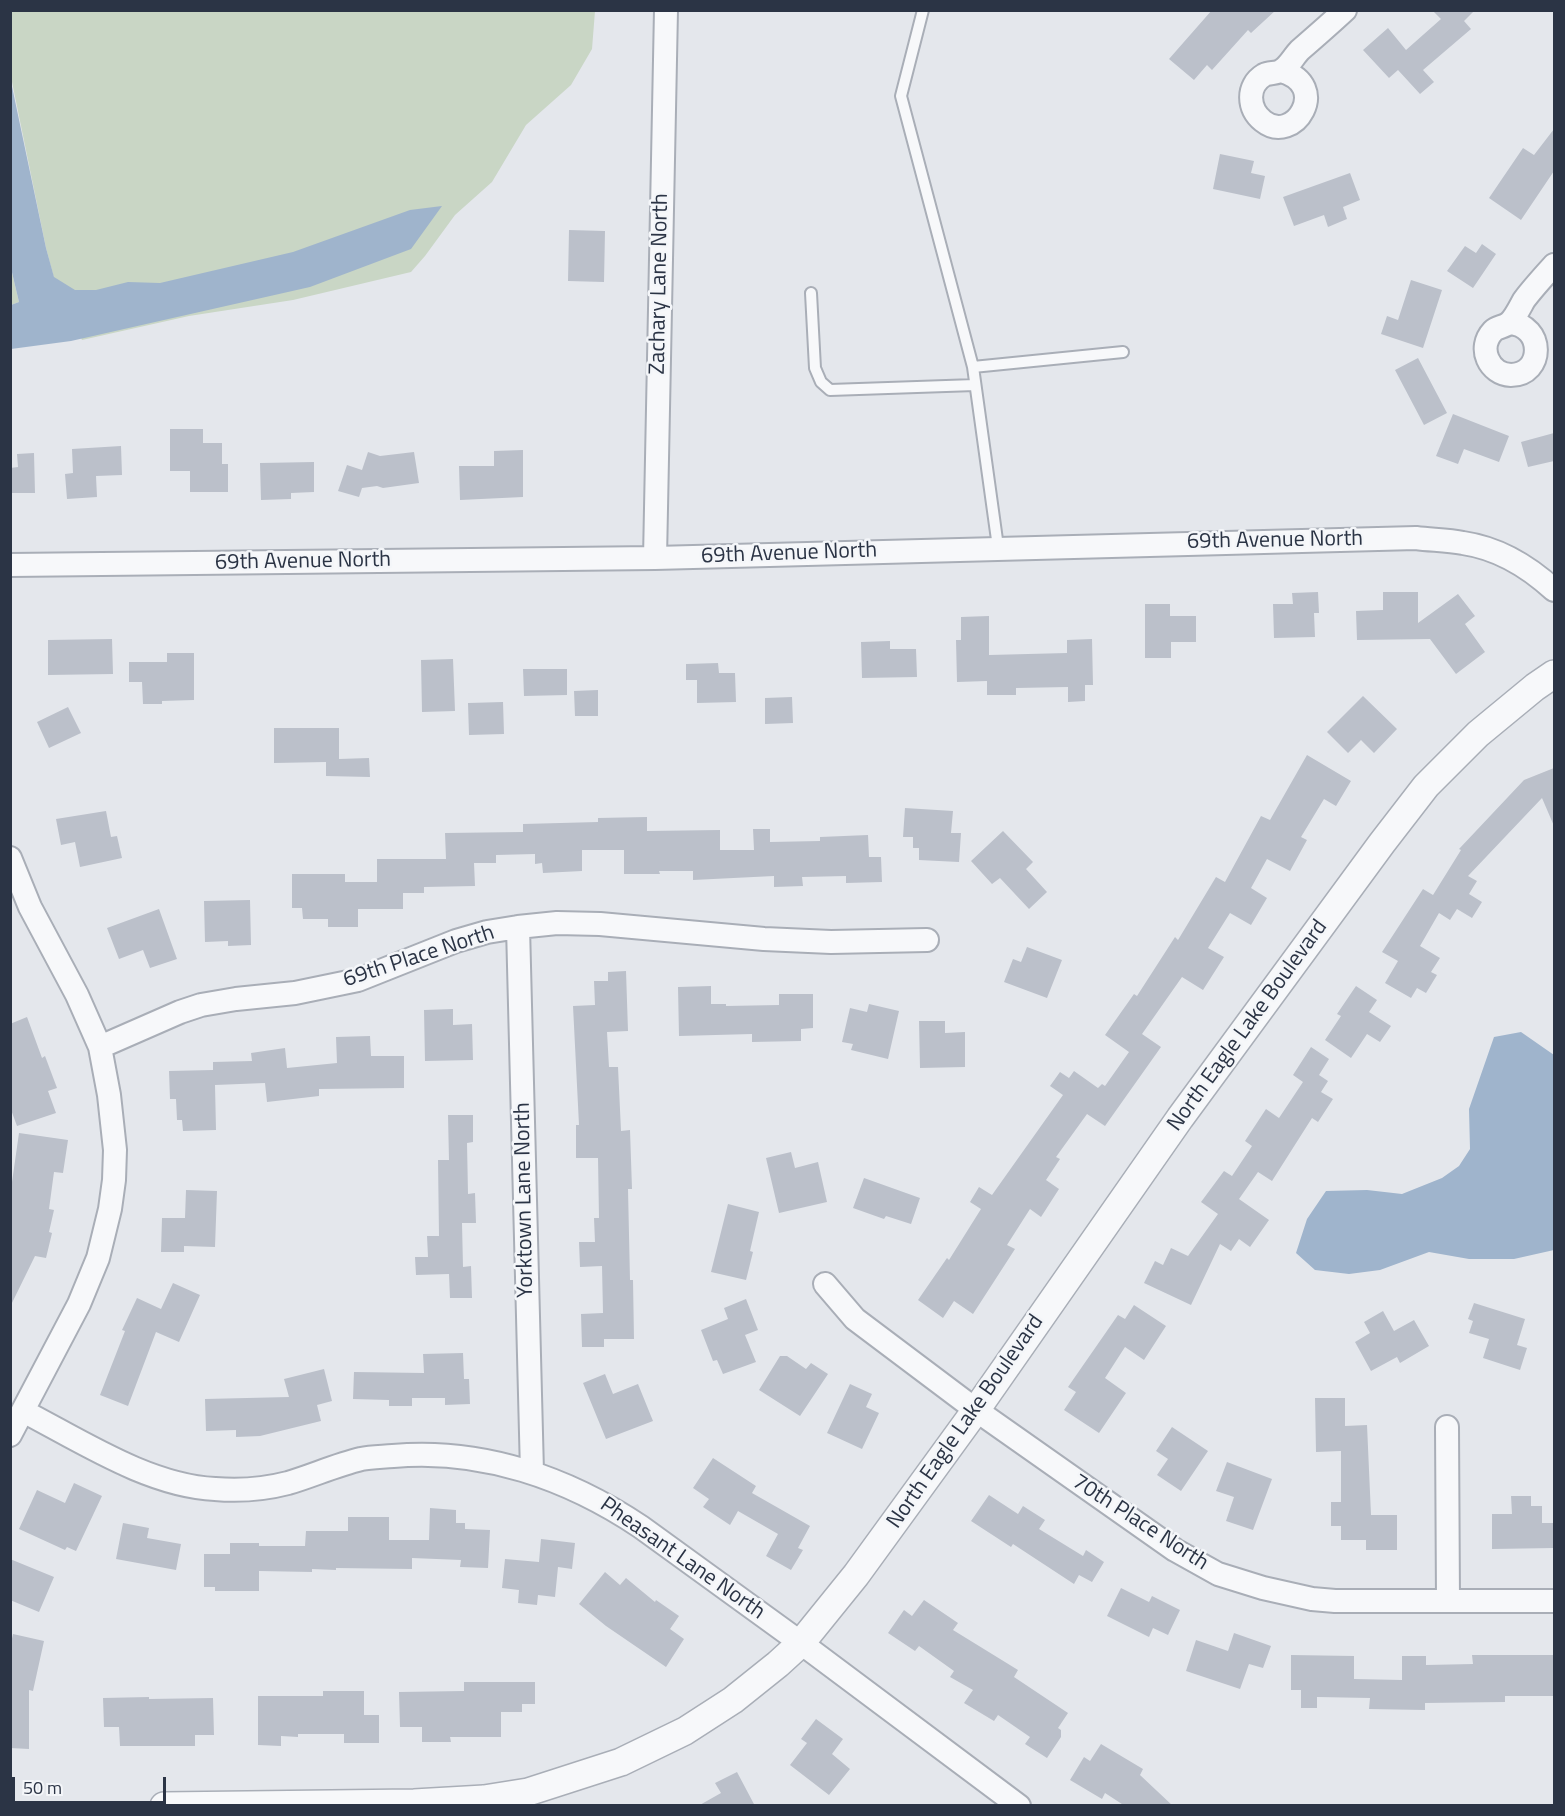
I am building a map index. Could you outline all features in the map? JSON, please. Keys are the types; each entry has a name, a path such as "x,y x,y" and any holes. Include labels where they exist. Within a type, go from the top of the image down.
{"street":[{"name":"Zachary Lane North","path":"655,558 666,10"},
{"path":"1281,71 1345,10"},
{"path":"1509,323 1526,298 1554,265"},
{"name":"69th Avenue North","path":"10,566 655,558 1416,538 1465,543 1508,557 1542,578 1554,590"},
{"name":"North Eagle Lake Boulevard","path":"164,1806 414,1803 527,1799 621,1762 685,1731 733,1700 801,1643 856,1575 976,1410 1180,1118 1426,786 1478,734 1554,674"},
{"path":"10,858 30,907 77,995 100,1047 115,1150 114,1180 105,1234 98,1258 79,1304 10,1435"},
{"name":"69th Place North","path":"100,1047 201,1005 295,993 358,980 456,941 487,932 518,927 557,923 600,924 764,939 831,942 927,940"},
{"name":"Yorktown Lane North","path":"518,927 532,1472"},
{"name":"70th Place North","path":"825,1284 855,1319 976,1410 1136,1525 1218,1574 1263,1588 1312,1599 1358,1602 1554,1601"},
{"name":"Pheasant Lane North","path":"23,1411 123,1463 168,1480 215,1490 253,1489 286,1483 362,1459 416,1454 477,1459 532,1472 558,1482 617,1511 801,1643 992,1798 1019,1806"},
{"path":"1447,1427 1448,1601"}],"lane":[{"path":"922,10 901,96 973,367 998,548"},
{"path":"811,293 815,368 821,382 830,390 975,385"},
{"path":"973,367 1123,352"}],"green space":[{"path":"10,11 595,11 592,49 571,85 526,125 492,182 455,215 411,272 293,300 189,316 82,340 54,278 46,248 11,77"},
{"path":"10,264 19,302 11,305 10,305"}],"water":[{"path":"10,77 54,277 75,290 96,290 128,282 160,283 293,252 410,210 442,206 411,249 310,287 71,341 11,349 11,305 19,302 10,264"},
{"path":"1521,1032 1554,1055 1554,1250 1514,1259 1469,1259 1429,1252 1380,1270 1349,1274 1315,1270 1296,1253 1307,1219 1326,1191 1367,1190 1402,1194 1442,1178 1459,1166 1470,1149 1469,1109 1494,1037"}],"building":[{"path":"1212,10 1276,10 1251,33 1248,30 1212,70 1207,65 1194,80 1169,59"},
{"path":"1432,10 1475,10 1464,21 1471,29 1423,70 1434,82 1420,94 1398,70 1389,78 1363,50 1388,28 1406,50 1441,19"},
{"path":"1554,129 1554,171 1521,220 1489,198 1523,148 1534,155"},
{"path":"1220,154 1254,161 1251,173 1265,176 1260,199 1213,189"},
{"path":"1350,173 1360,200 1343,207 1347,219 1328,227 1324,215 1294,226 1283,197"},
{"path":"569,230 605,231 604,282 568,281"},
{"path":"1482,244 1496,254 1473,288 1447,271 1465,246 1476,253"},
{"path":"1411,280 1442,290 1423,348 1381,334 1387,316 1398,320"},
{"path":"1418,358 1447,413 1424,425 1395,370"},
{"path":"1453,414 1509,436 1499,462 1464,449 1458,464 1436,456"},
{"path":"170,429 203,429 203,443 222,443 222,464 228,464 228,492 190,492 190,471 170,471"},
{"path":"1554,433 1554,461 1528,467 1521,442"},
{"path":"121,446 122,475 96,476 97,497 67,499 65,474 73,473 72,449"},
{"path":"523,450 523,497 460,500 459,466 494,466 494,451"},
{"path":"368,452 380,456 414,452 419,483 383,488 377,486 362,488 359,497 338,491 347,465 362,470"},
{"path":"34,453 35,493 10,493 10,468 18,467 17,454"},
{"path":"314,462 314,492 291,493 291,499 261,500 260,463"},
{"path":"1318,592 1319,613 1314,613 1315,637 1274,638 1273,604 1293,604 1292,593"},
{"path":"1383,592 1418,592 1418,623 1458,594 1475,616 1465,624 1485,652 1456,674 1430,639 1357,640 1356,611 1383,610"},
{"path":"1145,604 1170,604 1170,616 1196,616 1196,642 1171,642 1171,658 1145,658"},
{"path":"989,616 989,655 1067,653 1067,640 1092,639 1093,685 1085,685 1085,701 1068,702 1068,687 1016,688 1016,695 987,695 987,681 957,682 956,640 961,640 961,617"},
{"path":"112,639 113,674 48,675 48,640"},
{"path":"890,641 890,649 916,649 917,677 862,678 861,642"},
{"path":"167,653 194,653 194,700 143,704 142,682 129,682 129,662 167,662"},
{"path":"453,659 455,711 422,712 421,660"},
{"path":"718,663 719,673 735,673 736,702 697,703 697,680 686,680 686,664"},
{"path":"523,669 567,669 567,695 524,696"},
{"path":"598,690 598,716 575,716 574,691"},
{"path":"1363,696 1397,729 1374,753 1361,740 1348,753 1327,732"},
{"path":"792,697 793,723 765,724 765,698"},
{"path":"503,702 504,734 469,735 468,703"},
{"path":"68,707 81,733 49,748 37,722"},
{"path":"274,728 339,728 339,759 369,758 370,777 326,776 326,762 274,763"},
{"path":"1307,755 1351,781 1336,806 1324,799 1301,837 1307,840 1290,871 1267,859 1251,888 1267,898 1251,925 1230,913 1208,948 1224,957 1203,990 1182,977 1142,1034 1161,1047 1105,1126 1087,1114 1056,1157 1060,1159 1046,1180 1059,1189 1041,1217 1030,1209 1007,1245 1015,1249 973,1314 954,1301 943,1318 918,1300 947,1258 949,1260 981,1209 970,1202 979,1187 992,1195 1063,1095 1050,1086 1060,1072 1069,1078 1074,1071 1098,1088 1102,1084 1105,1086 1129,1052 1105,1035 1134,994 1137,996 1175,937 1178,940 1216,877 1225,882 1261,816 1270,820"},
{"path":"1554,768 1554,826 1542,798 1468,876 1477,881 1469,894 1482,902 1472,918 1457,909 1450,920 1439,913 1420,946 1440,958 1431,972 1437,975 1426,993 1417,988 1411,998 1385,983 1398,961 1382,952 1423,889 1433,895 1461,850 1459,849 1524,780"},
{"path":"905,808 953,811 951,833 961,833 959,862 919,860 919,848 913,848 913,837 903,837"},
{"path":"106,811 111,837 117,836 122,858 80,867 75,842 61,845 56,819"},
{"path":"647,817 647,831 720,830 720,850 754,850 753,829 770,829 770,842 820,841 820,837 868,835 869,857 881,857 882,882 846,883 846,876 802,877 803,886 774,887 774,876 693,880 693,871 624,874 624,850 582,850 582,871 543,873 542,863 535,864 535,854 496,855 496,863 474,863 475,886 424,887 424,893 403,893 403,909 358,909 358,927 328,927 328,919 303,919 302,908 292,908 292,874 345,874 345,882 377,882 377,859 446,859 445,833 523,832 523,824 598,822 598,818"},
{"path":"1003,831 1033,862 1026,869 1047,892 1029,909 1000,878 992,884 971,861"},
{"path":"250,900 251,945 228,946 228,941 205,942 204,901"},
{"path":"159,909 177,959 150,968 143,950 119,959 107,928"},
{"path":"1027,947 1062,960 1047,998 1004,982 1013,959 1021,962"},
{"path":"626,971 628,1031 607,1032 609,1067 618,1067 621,1131 630,1130 632,1189 628,1189 634,1339 604,1339 604,1347 582,1347 581,1314 603,1313 602,1266 580,1267 579,1242 595,1242 594,1218 599,1218 598,1158 576,1158 576,1125 579,1125 573,1006 595,1005 594,981 608,981 608,972"},
{"path":"711,986 711,1004 726,1004 726,1006 779,1005 779,994 813,994 813,1028 801,1029 801,1041 752,1042 752,1034 679,1036 678,987"},
{"path":"1356,986 1377,1000 1369,1012 1391,1026 1380,1042 1367,1034 1351,1058 1325,1040 1341,1016 1337,1014"},
{"path":"869,1004 899,1011 888,1059 851,1050 853,1044 842,1042 850,1008 867,1012"},
{"path":"453,1009 453,1025 472,1024 473,1060 425,1061 424,1010"},
{"path":"27,1017 42,1058 45,1056 57,1088 48,1091 56,1113 17,1126 10,1107 10,1024"},
{"path":"919,1021 945,1021 945,1033 965,1032 965,1067 920,1068"},
{"path":"370,1036 371,1056 404,1056 404,1088 319,1089 319,1096 267,1102 265,1083 215,1085 216,1130 183,1131 182,1120 177,1120 176,1099 170,1099 169,1071 213,1070 213,1062 252,1061 251,1053 285,1048 287,1068 337,1063 336,1037"},
{"path":"1311,1047 1329,1059 1319,1075 1328,1081 1321,1092 1333,1099 1318,1122 1312,1118 1272,1181 1258,1172 1239,1199 1269,1220 1250,1247 1239,1239 1231,1251 1220,1244 1191,1305 1144,1283 1155,1261 1163,1265 1171,1248 1188,1256 1218,1214 1201,1202 1224,1171 1232,1176 1252,1146 1245,1141 1266,1109 1279,1118 1303,1082 1293,1075"},
{"path":"448,1115 473,1115 473,1142 467,1143 468,1194 475,1193 476,1223 462,1223 463,1267 471,1266 472,1298 450,1298 449,1274 416,1275 415,1257 428,1257 427,1236 439,1236 438,1160 449,1160"},
{"path":"19,1133 68,1140 63,1173 54,1172 49,1209 54,1210 49,1232 52,1233 46,1258 35,1256 10,1307 10,1196"},
{"path":"791,1152 795,1168 818,1162 827,1202 779,1213 766,1158"},
{"path":"864,1178 920,1198 911,1224 886,1216 884,1219 853,1208"},
{"path":"186,1190 217,1191 215,1247 184,1246 184,1252 161,1252 162,1218 185,1218"},
{"path":"728,1204 759,1212 746,1280 711,1272"},
{"path":"173,1283 200,1295 179,1342 156,1332 128,1406 100,1395 125,1331 122,1330 137,1298 161,1309"},
{"path":"746,1299 758,1330 745,1335 756,1362 723,1374 717,1360 713,1361 701,1330 728,1319 724,1308"},
{"path":"1474,1303 1525,1319 1517,1345 1527,1348 1520,1370 1483,1358 1489,1339 1469,1333 1473,1321 1468,1319"},
{"path":"1134,1305 1166,1326 1144,1360 1125,1347 1105,1378 1126,1393 1099,1433 1064,1410 1076,1392 1068,1387 1118,1315 1125,1319"},
{"path":"1383,1311 1394,1331 1414,1320 1429,1346 1400,1363 1397,1357 1371,1371 1355,1342 1370,1333 1364,1322"},
{"path":"463,1353 464,1379 469,1379 470,1404 445,1405 445,1398 412,1398 412,1406 389,1406 389,1400 353,1399 354,1372 424,1373 423,1354"},
{"path":"780,1356 787,1356 806,1369 811,1363 828,1374 800,1416 759,1390"},
{"path":"324,1369 332,1401 317,1405 321,1421 260,1436 236,1437 236,1430 206,1431 205,1399 289,1397 284,1379"},
{"path":"605,1374 613,1394 638,1384 653,1421 606,1439 583,1383"},
{"path":"850,1384 872,1394 866,1407 879,1413 862,1449 827,1433"},
{"path":"1315,1398 1345,1398 1345,1426 1367,1425 1371,1515 1397,1515 1397,1550 1366,1550 1366,1540 1341,1540 1341,1526 1331,1526 1331,1502 1341,1502 1341,1451 1316,1452"},
{"path":"1172,1427 1208,1451 1181,1491 1157,1475 1168,1459 1156,1451"},
{"path":"713,1458 756,1486 752,1493 810,1526 798,1548 803,1550 791,1570 766,1556 778,1534 738,1511 730,1525 703,1507 709,1499 693,1488"},
{"path":"1227,1462 1272,1479 1253,1530 1226,1521 1234,1497 1216,1491"},
{"path":"74,1483 102,1496 76,1551 67,1547 65,1550 19,1529 37,1490 65,1503"},
{"path":"989,1495 1018,1514 1023,1506 1045,1520 1039,1529 1083,1556 1086,1550 1104,1562 1092,1582 1079,1575 1074,1584 1013,1544 1011,1547 971,1521"},
{"path":"1511,1496 1531,1496 1531,1506 1542,1506 1542,1523 1554,1523 1554,1548 1492,1549 1492,1514 1512,1514"},
{"path":"430,1508 456,1510 456,1523 465,1523 465,1529 490,1530 488,1568 460,1567 461,1560 412,1558 412,1569 336,1568 336,1570 312,1569 312,1572 259,1571 259,1591 215,1591 215,1587 204,1587 204,1554 230,1554 230,1543 259,1543 259,1546 305,1546 306,1531 348,1531 348,1517 389,1517 389,1540 429,1540"},
{"path":"123,1523 149,1528 147,1538 181,1544 176,1570 116,1559"},
{"path":"541,1539 575,1543 572,1569 558,1567 555,1597 538,1595 537,1605 518,1603 519,1590 502,1588 505,1559 539,1562"},
{"path":"10,1559 54,1577 39,1612 10,1600"},
{"path":"605,1572 620,1585 626,1578 655,1602 656,1600 679,1616 670,1629 684,1639 666,1667 606,1626 579,1604"},
{"path":"1121,1588 1149,1602 1152,1596 1180,1610 1168,1635 1153,1628 1149,1637 1107,1616"},
{"path":"924,1600 958,1623 953,1630 1018,1670 1014,1677 1068,1713 1058,1728 1061,1730 1061,1737 1047,1758 1025,1744 1030,1737 998,1715 994,1721 964,1703 973,1690 950,1677 954,1671 919,1646 915,1651 888,1633 904,1610 912,1616"},
{"path":"1234,1633 1271,1646 1263,1668 1249,1664 1240,1689 1186,1671 1196,1640 1228,1651"},
{"path":"13,1634 44,1641 33,1691 29,1690 29,1749 10,1748 10,1647"},
{"path":"1291,1655 1354,1656 1354,1679 1402,1680 1402,1656 1426,1656 1426,1665 1473,1664 1472,1655 1554,1655 1554,1696 1505,1696 1505,1702 1425,1703 1425,1710 1369,1709 1370,1698 1317,1697 1317,1708 1301,1708 1301,1690 1291,1690"},
{"path":"464,1682 535,1682 535,1704 522,1704 522,1712 501,1712 501,1737 450,1737 451,1742 422,1742 422,1727 400,1727 399,1692 464,1691"},
{"path":"323,1691 364,1691 364,1715 379,1715 379,1743 344,1743 344,1734 298,1734 298,1737 281,1736 281,1746 258,1745 258,1696 323,1696"},
{"path":"149,1697 149,1699 213,1698 214,1735 195,1735 195,1746 120,1746 119,1727 104,1727 103,1698"},
{"path":"816,1719 843,1739 832,1754 850,1769 829,1795 790,1765 807,1743 801,1739"},
{"path":"1101,1744 1143,1769 1140,1775 1173,1806 1125,1806 1105,1793 1102,1799 1070,1780 1084,1757 1090,1761"},
{"path":"737,1772 755,1806 698,1806 721,1793 715,1783"}]}
